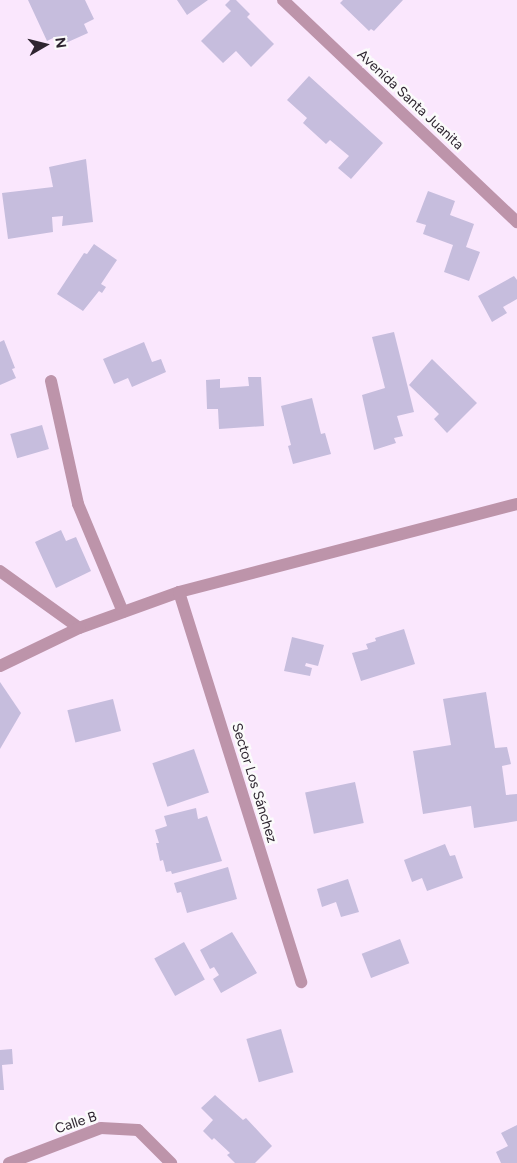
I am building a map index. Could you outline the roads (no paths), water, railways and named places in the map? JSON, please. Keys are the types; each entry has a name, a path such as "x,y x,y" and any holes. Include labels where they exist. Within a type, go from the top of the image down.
{"street":[{"name":"Avenida Santa Juanita","path":"283,0 517,222"},
{"path":"50,381 78,504 124,612"},
{"path":"0,666 79,628 179,592 517,504"},
{"path":"0,571 79,628"},
{"name":"Sector Los Sánchez","path":"179,592 301,982"},
{"name":"Calle B","path":"9,1163 101,1128 138,1130 171,1163"}]}
